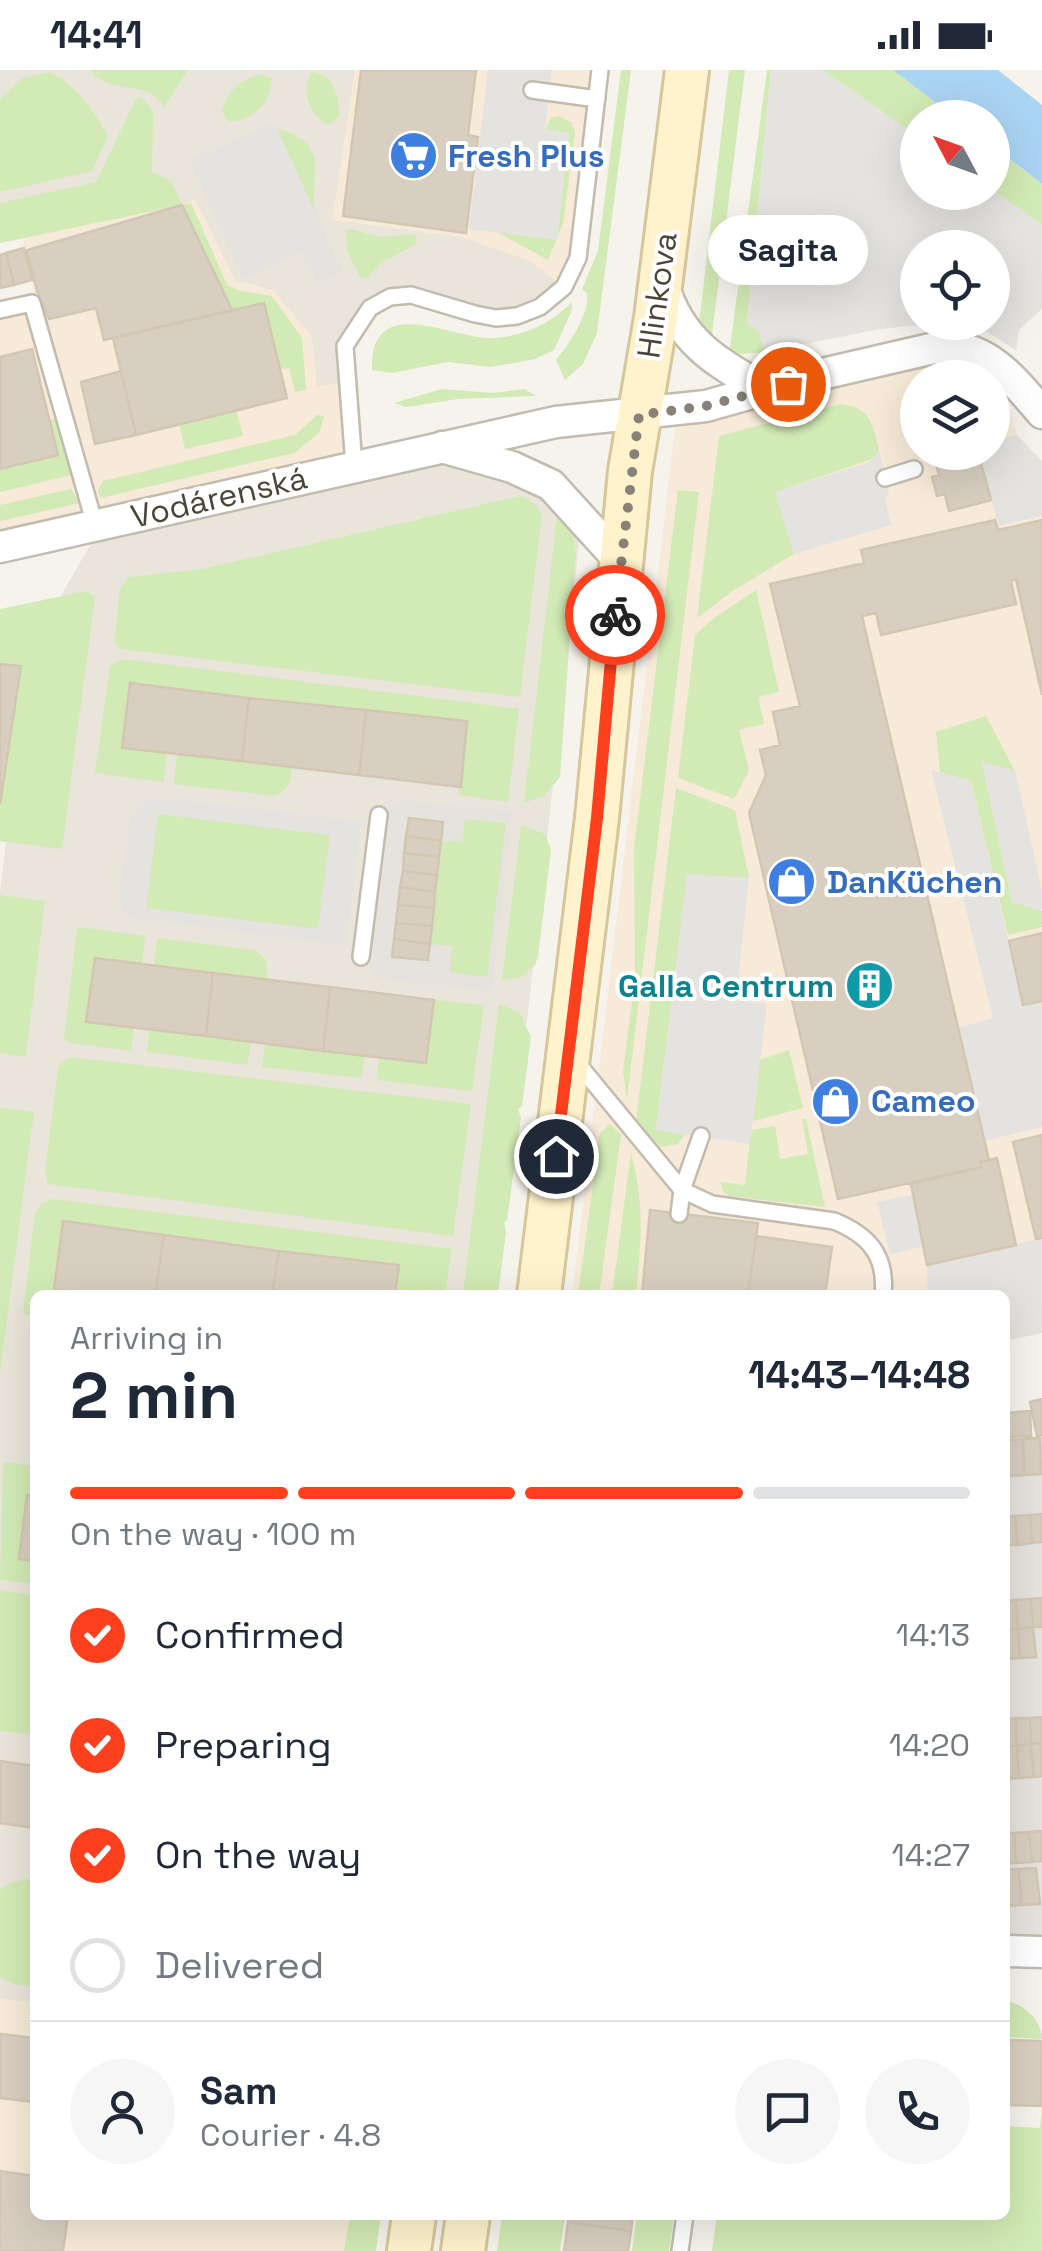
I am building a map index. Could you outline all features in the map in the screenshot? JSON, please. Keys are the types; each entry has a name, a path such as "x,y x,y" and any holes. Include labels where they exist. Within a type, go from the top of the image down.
{"main road":[{"name":"Hlinkova","path":"541,1290 597,818 620,562 687,70"},
{"path":"408,2251 413,2220"},
{"path":"463,2251 467,2220"}],"street":[{"path":"660,277 677,322 689,336 715,360 766,390"},
{"name":"Vodárenská","path":"0,548 439,446 556,422 706,406 886,358 954,346 986,356 1042,413"},
{"name":"Vodárenská","path":"439,446 512,467 551,485 620,562"},
{"path":"1010,1950 1042,1952"}],"lane":[{"path":"354,466 345,346 370,308 390,297 411,296 496,318 517,316 540,307 564,286 578,258 600,70"},
{"path":"532,90 597,99"},
{"path":"0,310 32,303 95,525"},
{"path":"886,478 911,470"},
{"path":"361,957 379,816"},
{"path":"569,1052 682,1190 712,1211 834,1222 859,1233 882,1262 883,1290"},
{"path":"679,1214 682,1190 701,1136"},
{"path":"680,2251 684,2220"}],"shaded area":[{"path":"0,70 600,70 564,287 517,316 390,297 356,326 345,383 317,387 296,319 282,301 255,285 235,281 195,200 0,243"},
{"path":"355,70 600,70 578,258 564,287 530,261 461,237 332,220"},
{"path":"488,70 552,70 545,129 569,133 557,240 469,229"},
{"path":"771,70 822,70 900,124 900,210 1010,210 1010,202 1042,225 1042,309 1019,330 1016,350 1000,340 1010,340 1010,230 900,230 900,327 765,352 759,332 747,322"},
{"path":"274,122 342,272 318,283 300,251 243,279 190,160"},
{"path":"195,199 235,281 273,290 312,336 317,386 345,383 354,466 0,548 0,310 36,301 22,238"},
{"path":"943,346 982,360 900,360 900,470 1010,470 1010,408 1017,435 1042,461 1042,1286 1010,1290 573,1290 677,412"},
{"path":"1017,435 1042,461 1042,516 999,526 983,470 1010,470 1010,437"},
{"path":"439,447 582,516 495,1290 30,1290 30,2002 0,1999 0,891 6,842 0,841 0,804 18,671 102,524"},
{"path":"879,450 891,525 794,554 775,492 870,462"},
{"path":"982,762 1015,771 1042,890 1042,911 1012,902"},
{"path":"931,770 971,781 1023,1004 1042,1001 1042,1127 984,1141 958,1028 993,1018"},
{"path":"149,799 361,822 345,946 131,917 119,895 131,817","holes":["158,814 330,835 318,929 146,908"]},
{"path":"403,801 512,812 492,991 377,978 361,957 379,815"},
{"path":"687,874 749,878 736,1000 767,1004 750,1144 656,1130"},
{"path":"914,1195 924,1246 890,1255 877,1202"},
{"path":"1042,1238 1042,1333 1010,1340 1010,1290 928,1290 927,1265"},
{"path":"1042,1435 1042,1944 1010,1934 1010,1439"},
{"path":"0,1999 30,2002 30,2220 374,2220 369,2251 0,2251"}],"green space":[{"path":"90,70 188,70 164,107 148,92 107,83"},
{"path":"621,70 631,70 597,333 583,364 565,380 556,360 585,310 587,293 582,289 598,251"},
{"path":"729,70 745,70 711,343 699,323"},
{"path":"767,70 771,70 747,322 759,332 765,352 729,355"},
{"path":"822,70 893,70 933,100 900,100 900,124"},
{"path":"49,72 76,91 108,135 92,171 0,192 0,99 23,78"},
{"path":"312,72 326,77 337,95 339,117 328,125 308,102"},
{"path":"262,74 272,79 264,103 245,119 228,121 222,111 231,92 241,82"},
{"path":"141,97 153,111 152,172 171,181 182,205 0,243 0,203 96,182 136,99"},
{"path":"558,116 571,122 575,132 563,224 557,238 569,133 545,130 551,118"},
{"path":"276,128 305,142 312,151 315,213"},
{"path":"1010,160 1042,184 1042,225 1010,202"},
{"path":"191,203 227,285 272,296 302,338 306,390 295,392 289,368 280,369 264,303 232,310 182,205"},
{"path":"346,231 380,237 415,234 417,244 384,261 361,279 347,251"},
{"path":"497,232 557,239 548,260"},
{"path":"572,302 554,350 535,359 491,367 448,362 392,373 372,370 375,346 384,332 397,325 415,324 488,338 511,336 533,329"},
{"path":"442,389 492,393 525,389 536,396 458,399 407,407 394,403"},
{"path":"840,404 858,409 868,418 879,450 875,458 776,492 794,554 697,618 719,436"},
{"path":"236,410 243,436 185,449 179,424"},
{"path":"318,414 324,417 319,433 294,453 100,498 98,490 103,481 295,435"},
{"path":"59,418 72,475 0,492 0,469 58,455 50,420"},
{"path":"71,489 80,503 0,521 0,505"},
{"path":"678,490 699,492 627,1100 623,1071 635,978 634,848"},
{"path":"520,496 533,502 542,514 520,697 121,649 114,643 120,589 129,577 203,569"},
{"path":"558,508 572,532 576,551 560,777 544,796 524,803"},
{"path":"756,590 779,692 758,697 764,724 739,730 749,770 734,799 678,778 695,635"},
{"path":"87,591 95,597 62,849 0,841 0,804 21,667 0,664 0,609"},
{"path":"123,659 519,709 508,802 459,795 466,721 130,683 122,747 167,753 164,782 95,773 110,666"},
{"path":"986,716 1015,771 982,763 1012,901 1042,911 1042,927 1008,935 971,782 940,772 936,732"},
{"path":"177,754 292,767 291,777 286,788 275,796 174,784"},
{"path":"676,788 735,810 749,878 687,875 656,1129 685,1134 678,1144 661,1147 636,1122"},
{"path":"158,813 330,835 318,930 146,908"},
{"path":"465,819 506,823 487,977 450,972 452,946 430,944 441,841 462,842"},
{"path":"521,825 545,834 551,850 538,957 521,977 502,980"},
{"path":"0,895 45,901 26,1057 0,1053"},
{"path":"77,927 145,936 142,964 95,958 87,1022 134,1028 131,1051 64,1039"},
{"path":"157,938 253,950 266,962 267,980 154,965"},
{"path":"434,1000 484,1005 472,1091 376,1080 379,1057 426,1063"},
{"path":"499,1004 519,1012 531,1037 522,1106 518,1109 521,1118 504,1222 499,1290 464,1290"},
{"path":"149,1030 251,1042 247,1065 147,1052"},
{"path":"265,1044 365,1056 361,1078 262,1067"},
{"path":"789,1050 803,1108 753,1121 760,1060"},
{"path":"70,1057 471,1104 453,1236 48,1184 45,1172 58,1066"},
{"path":"0,1108 34,1112 0,1373"},
{"path":"802,1119 806,1119 825,1207 730,1196 723,1191 720,1182 745,1185 751,1130 775,1126 780,1159 808,1154"},
{"path":"610,1124 621,1135 600,1290 579,1290 600,1133"},
{"path":"631,1153 640,1207 636,1290 613,1290"},
{"path":"52,1199 452,1249 446,1290 396,1290 398,1265 63,1221 54,1289 61,1290 30,1290 30,1315 23,1314 35,1213 41,1204"},
{"path":"3,1462 30,1465 30,1496 19,1559 30,1560 30,1583 0,1580"},
{"path":"0,1591 30,1594 30,1734 0,1731"},
{"path":"30,1879 30,1986 0,1977 0,1890 10,1883"},
{"path":"1010,2003 1030,2014 1039,2025 1042,2039 1010,2037"},
{"path":"1042,2106 1042,2251 712,2251 716,2220 1010,2220 1010,2126 1040,2128"},
{"path":"349,2220 380,2220 376,2251 344,2251"},
{"path":"501,2220 564,2220 560,2251 497,2251"},
{"path":"636,2220 673,2220 669,2251 632,2251"}],"water":[{"path":"893,70 998,70 1042,105 1042,184 1010,159 1010,100 933,100"}],"building":[{"name":"Fresh Plus","path":"361,70 476,70 468,135 478,137 466,233 343,216"},
{"path":"182,205 232,310 104,340 96,308 49,319 27,250"},
{"path":"24,248 32,280 14,285 6,253"},
{"path":"6,253 14,285 0,288 0,255"},
{"path":"264,303 287,398 136,435 113,338"},
{"path":"32,349 58,455 0,469 0,357"},
{"path":"121,371 136,435 95,444 81,382"},
{"path":"938,470 983,470 991,500 949,511 945,494 937,496 932,477 939,475"},
{"name":"Galla Centrum","path":"995,520 998,530 1042,520 1042,695 1016,579 1011,581 1016,604 881,635 876,613 862,616 989,1160 980,1162 981,1167 838,1199 749,813 766,775 760,750 780,745 773,712 800,706 770,584 864,563 861,550"},
{"path":"0,664 21,666 0,804"},
{"path":"130,683 249,698 242,761 122,748"},
{"path":"249,698 366,710 359,775 242,761"},
{"path":"366,710 467,721 461,787 359,775"},
{"path":"409,818 443,822 441,841 406,836"},
{"path":"406,836 441,841 439,857 404,853"},
{"path":"404,853 439,857 437,875 403,871"},
{"path":"403,871 437,875 435,892 400,887"},
{"path":"400,887 435,892 434,908 398,905"},
{"path":"398,905 434,908 432,926 396,923"},
{"path":"396,923 432,926 430,944 394,939"},
{"path":"1042,933 1042,1001 1023,1005 1009,941"},
{"path":"394,939 430,944 428,960 392,957"},
{"path":"95,958 213,973 206,1036 86,1022"},
{"path":"213,973 330,987 323,1051 206,1036"},
{"path":"330,987 434,1000 426,1063 323,1051"},
{"path":"1042,1135 1042,1238 1036,1239 1013,1142"},
{"path":"997,1158 1016,1245 927,1265 911,1184 981,1167 980,1162"},
{"path":"650,1210 758,1223 749,1290 642,1290"},
{"path":"63,1221 164,1235 156,1290 54,1290"},
{"path":"164,1235 279,1251 273,1290 156,1290"},
{"path":"756,1236 832,1247 826,1290 749,1290"},
{"path":"279,1251 399,1265 396,1290 273,1290"},
{"path":"1042,1399 1042,1435 1037,1436 1030,1402"},
{"path":"1030,1411 1031,1436 1010,1437 1010,1413"},
{"path":"1040,1438 1041,1474 1024,1475 1023,1439"},
{"path":"1023,1439 1024,1475 1010,1476 1010,1440"},
{"path":"27,1495 30,1495 30,1560 19,1559"},
{"path":"1042,1514 1042,1542 1032,1543 1030,1515"},
{"path":"1030,1515 1032,1543 1018,1545 1015,1516"},
{"path":"1010,1516 1015,1516 1018,1545 1010,1545"},
{"path":"1042,1598 1042,1627 1033,1627 1031,1599"},
{"path":"1031,1599 1033,1627 1018,1629 1016,1600"},
{"path":"1016,1600 1018,1629 1010,1630 1010,1601"},
{"path":"1033,1627 1036,1657 1020,1658 1018,1629"},
{"path":"1018,1629 1020,1658 1010,1659 1010,1630"},
{"path":"1042,1717 1042,1743 1031,1744 1030,1718"},
{"path":"1010,1718 1015,1718 1017,1746 1010,1746"},
{"path":"1015,1718 1030,1718 1031,1744 1017,1746"},
{"path":"1042,1743 1042,1776 1034,1777 1031,1744"},
{"path":"1031,1744 1034,1777 1019,1778 1017,1746"},
{"path":"1010,1746 1017,1746 1019,1778 1010,1779"},
{"path":"0,1761 30,1765 30,1827 0,1823"},
{"path":"1042,1831 1042,1861 1032,1862 1029,1832"},
{"path":"1029,1832 1032,1862 1016,1863 1014,1833"},
{"path":"1010,1833 1014,1833 1016,1863 1010,1863"},
{"path":"1036,1868 1040,1904 1021,1905 1019,1869"},
{"path":"1019,1869 1021,1905 1010,1906 1010,1870"},
{"path":"0,2034 30,2037 30,2101 0,2098"},
{"path":"1010,2040 1042,2041 1041,2106 1010,2105"},
{"path":"0,2171 30,2175 30,2220 67,2220 63,2251 0,2251"},
{"path":"568,2220 632,2220 631,2231"},
{"path":"568,2222 631,2231 628,2251 564,2251"}],"way so far":[{"path":"615,615 639,415 706,406 788,384"}],"place":[{"name":"Fresh Plus","path":"413,156"},
{"name":"Sagita","path":"788,384"},
{"name":"DanKüchen","path":"792,882"},
{"name":"Galla Centrum","path":"869,986"},
{"name":"Cameo","path":"836,1101"}],"route":[{"path":"556,1156 597,818 615,615"}]}
